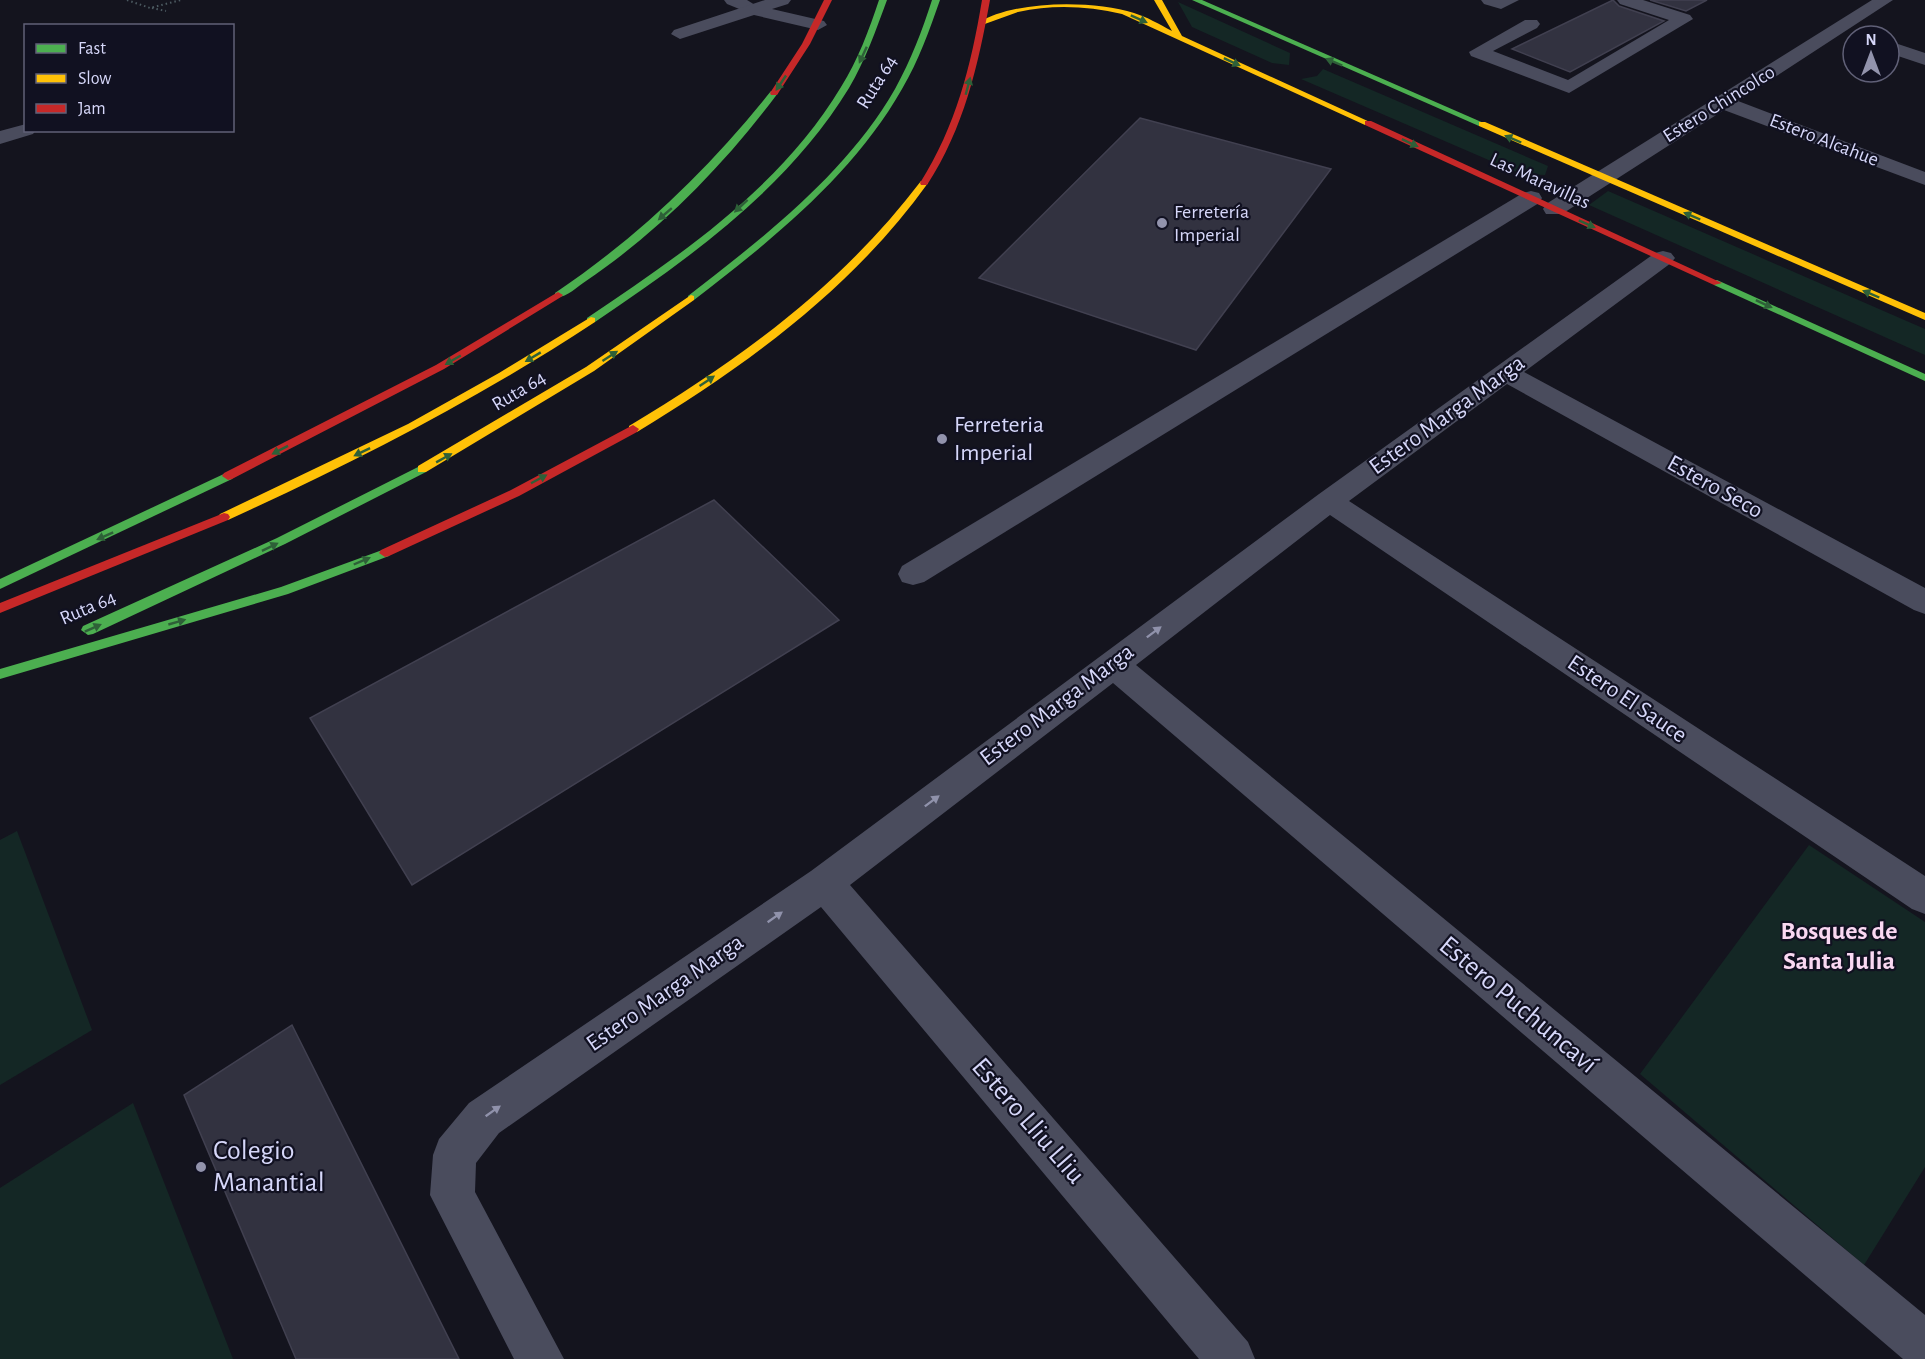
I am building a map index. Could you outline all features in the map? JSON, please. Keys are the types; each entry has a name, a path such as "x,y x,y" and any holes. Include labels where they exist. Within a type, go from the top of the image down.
{"main road":[{"path":"0,584 158,512 410,384 559,295 649,228 705,178 763,111 818,25 828,0"},
{"name":"Ruta 64","path":"0,608 218,519 380,443 476,391 561,340 633,292 739,208 812,133 858,66 872,36 883,0"},
{"name":"Ruta 64","path":"78,634 226,568 339,513 449,455 554,393 628,345 698,294 807,200 880,117 904,79 922,44 936,0"},
{"path":"0,674 308,583 418,537 518,491 607,443 684,396 752,350 854,264 891,225 944,152 960,118 986,0"},
{"path":"1158,0 1179,38"},
{"name":"Las Maravillas","path":"1196,0 1309,58 1603,178 1925,317"},
{"name":"Las Maravillas","path":"982,23 1019,7 1051,3 1088,4 1125,12 1925,378"},
{"path":"1266,77 1291,73"},
{"name":"Ruta 64","path":"0,666 55,643"}],"street":[{"path":"733,0 754,10 818,25"},
{"path":"680,34 782,0"},
{"path":"1490,0 1501,4 1510,0"},
{"path":"1531,24 1478,52 1569,87 1684,19 1626,0"},
{"name":"Estero Chincolco","path":"1856,24 1884,0"},
{"name":"Estero Chincolco","path":"913,574 1542,203 1603,178 1722,102 1841,36"},
{"path":"1901,51 1925,59"},
{"name":"Estero Alcahue","path":"1722,102 1925,179"},
{"path":"0,138 24,131"},
{"name":"Estero Marga Marga","path":"540,1359 452,1195 455,1155 484,1118 824,883 1329,501 1663,258"},
{"name":"Estero Seco","path":"1506,373 1925,602"},
{"name":"Estero El Sauce","path":"1329,501 1925,897"},
{"name":"Estero Puchuncaví","path":"1112,663 1925,1346"},
{"name":"Estero Lliu Lliu","path":"824,883 1231,1359"}],"path":[{"path":"127,0 166,11"},
{"path":"150,8 181,0"}],"green space":[{"path":"1178,2 1290,53 1289,65 1272,63 1192,27"},
{"path":"1323,69 1548,166 1545,175 1521,174 1301,79 1317,76"},
{"path":"1608,191 1925,329 1925,355 1589,205"},
{"path":"17,831 92,1030 0,1085 0,840"},
{"path":"1809,845 1925,922 1925,1167 1864,1265 1640,1074"},
{"path":"133,1103 233,1359 0,1359 0,1188"}],"building":[{"path":"1613,0 1619,6 1664,21 1570,72 1512,49"},
{"path":"1650,0 1707,0 1686,11"},
{"name":"Ferretería Imperial","path":"1140,118 1331,169 1196,350 979,278"},
{"path":"714,500 839,620 412,885 310,718"},
{"path":"292,1025 459,1359 296,1359 184,1095"}],"traffic: fast":[{"path":"591,320 661,272 731,217 794,156 845,88 866,45 883,0"},
{"path":"691,298 804,204 871,130 898,90 920,46 936,0"},
{"path":"1196,0 1482,124"},
{"path":"558,295 619,252 675,203 726,150 774,93"},
{"path":"1717,283 1925,378"},
{"path":"88,630 281,541 422,469"},
{"path":"0,584 228,476"},
{"path":"0,674 284,591 385,553"}],"traffic: slow":[{"path":"1158,0 1179,37 1368,123"},
{"path":"982,23 1034,7 1088,6 1131,14 1179,37"},
{"path":"1482,124 1925,317"},
{"path":"633,429 712,379 792,321 865,254 897,219 924,183"},
{"path":"422,469 590,369 691,298"},
{"path":"224,517 319,473 457,402 503,376 591,320"}],"traffic: jam":[{"path":"774,93 806,44 828,0"},
{"path":"924,183 949,140 966,95 986,0"},
{"path":"1368,123 1717,283"},
{"path":"228,476 440,367 558,295"},
{"path":"385,553 515,493 633,429"},
{"path":"0,608 224,517"}],"place":[{"name":"Ferretería Imperial","path":"1162,223"},
{"name":"Ferreteria Imperial","path":"942,439"},
{"name":"Colegio Manantial","path":"201,1167"}],"district":[{"name":"Bosques de Santa Julia","path":"1839,946"}]}
